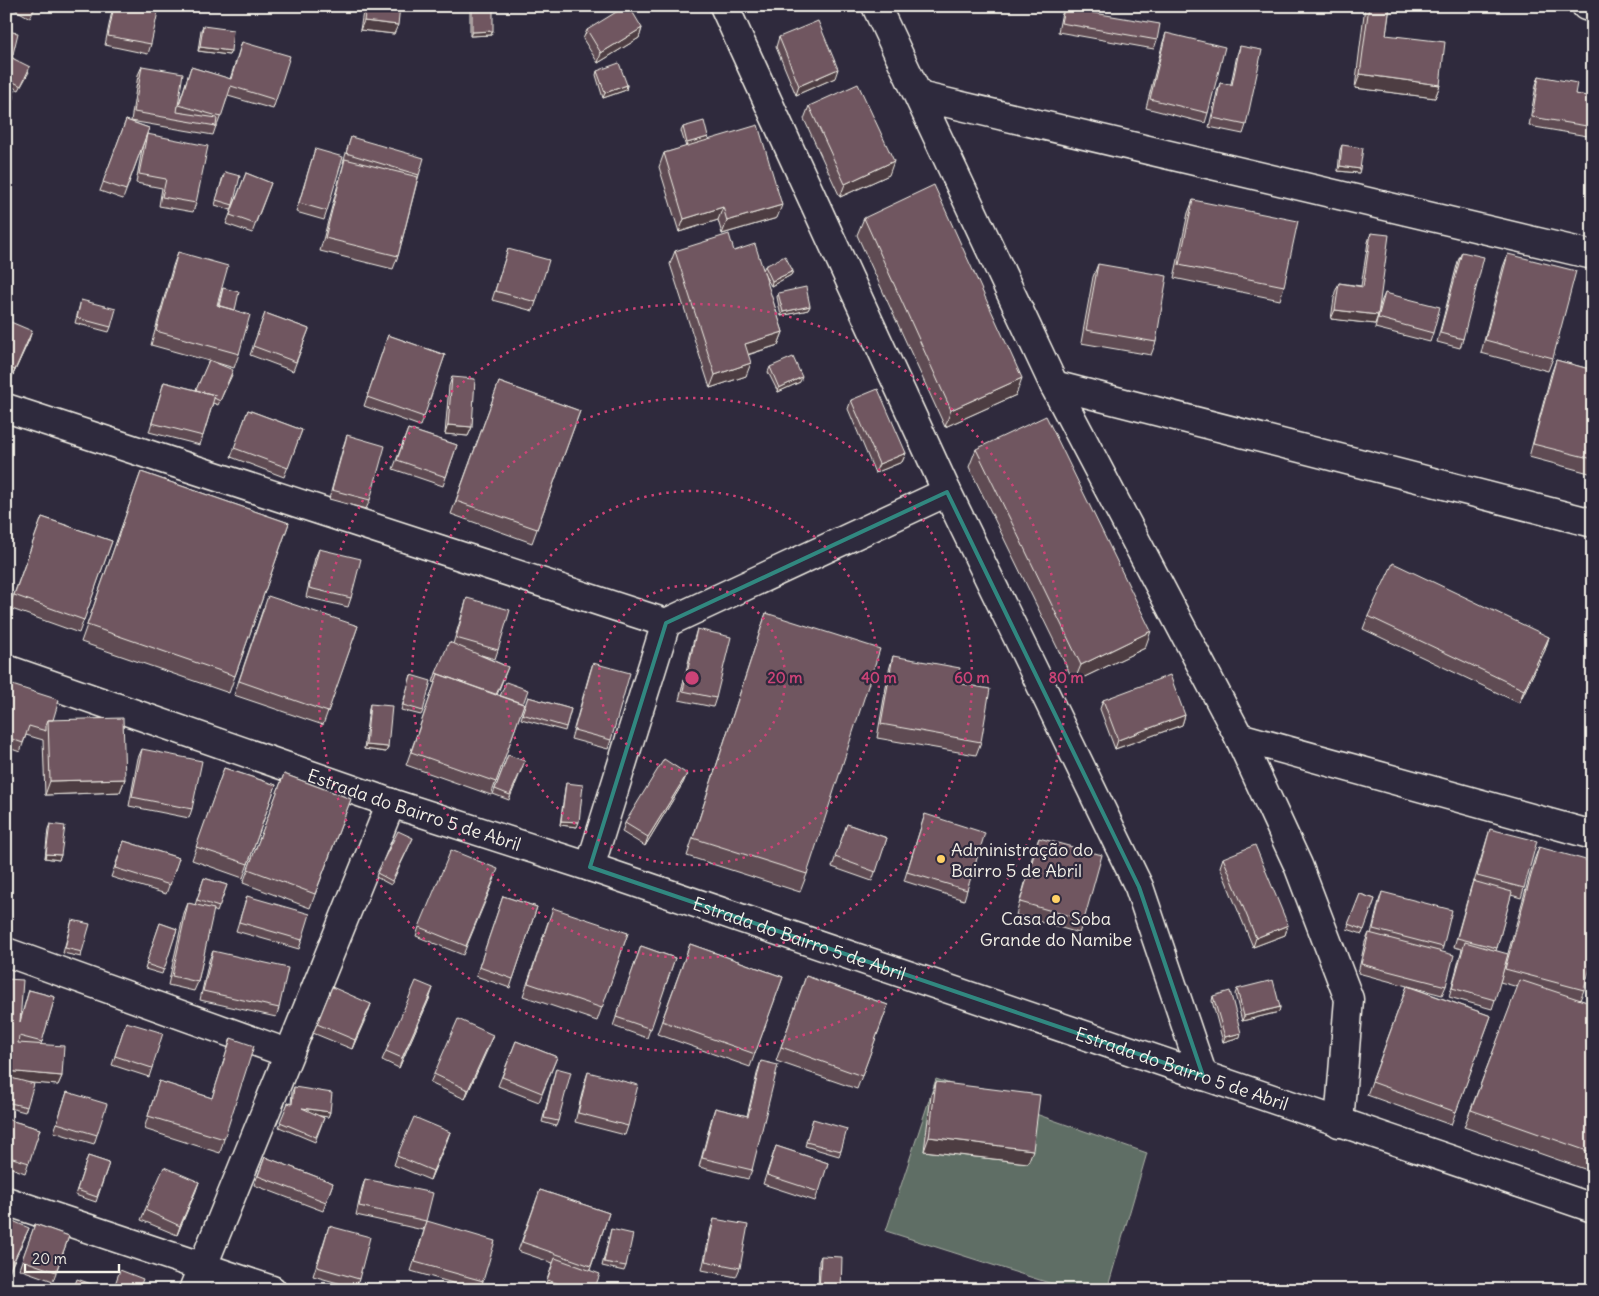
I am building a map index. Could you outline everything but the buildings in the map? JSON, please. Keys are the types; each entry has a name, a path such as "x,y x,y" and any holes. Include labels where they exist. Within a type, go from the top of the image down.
{"street":[{"path":"724,6 947,492 1139,888 1203,1076"},
{"path":"876,6 1054,385 1239,738 1298,865 1350,999 1340,1123"},
{"path":"1586,6 1593,8"},
{"path":"919,96 1593,255"},
{"path":"1054,385 1593,523"},
{"path":"6,408 666,623 947,492"},
{"path":"590,866 666,623"},
{"name":"Estrada do Bairro 5 de Abril","path":"6,669 391,803 590,866 1593,1208"},
{"path":"1239,738 1593,835"},
{"path":"198,1278 391,803"},
{"path":"6,952 288,1053"},
{"path":"6,1201 198,1278 272,1290"}],"highlighted area":[{"path":"947,492 1139,887 1203,1076 590,867 666,623"}],"green space":[{"path":"936,1079 1147,1153 1107,1290 1071,1290 886,1231"}],"place":[{"name":"Administração do Bairro 5 de Abril","path":"941,859"},
{"name":"Casa do Soba Grande do Namibe","path":"1056,899"}]}
